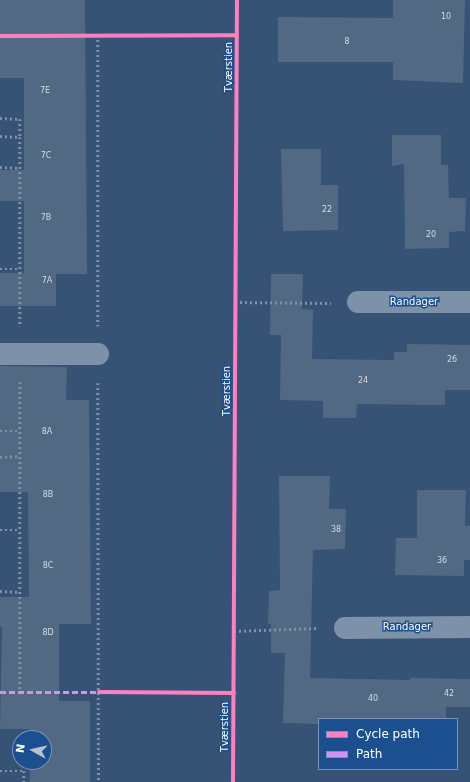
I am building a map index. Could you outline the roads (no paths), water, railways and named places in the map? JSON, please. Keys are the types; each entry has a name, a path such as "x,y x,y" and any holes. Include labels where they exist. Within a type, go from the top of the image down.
{"street":[{"name":"Randager","path":"358,302 470,302"},
{"path":"10,354 98,354"},
{"name":"Randager","path":"345,628 470,627"}]}
